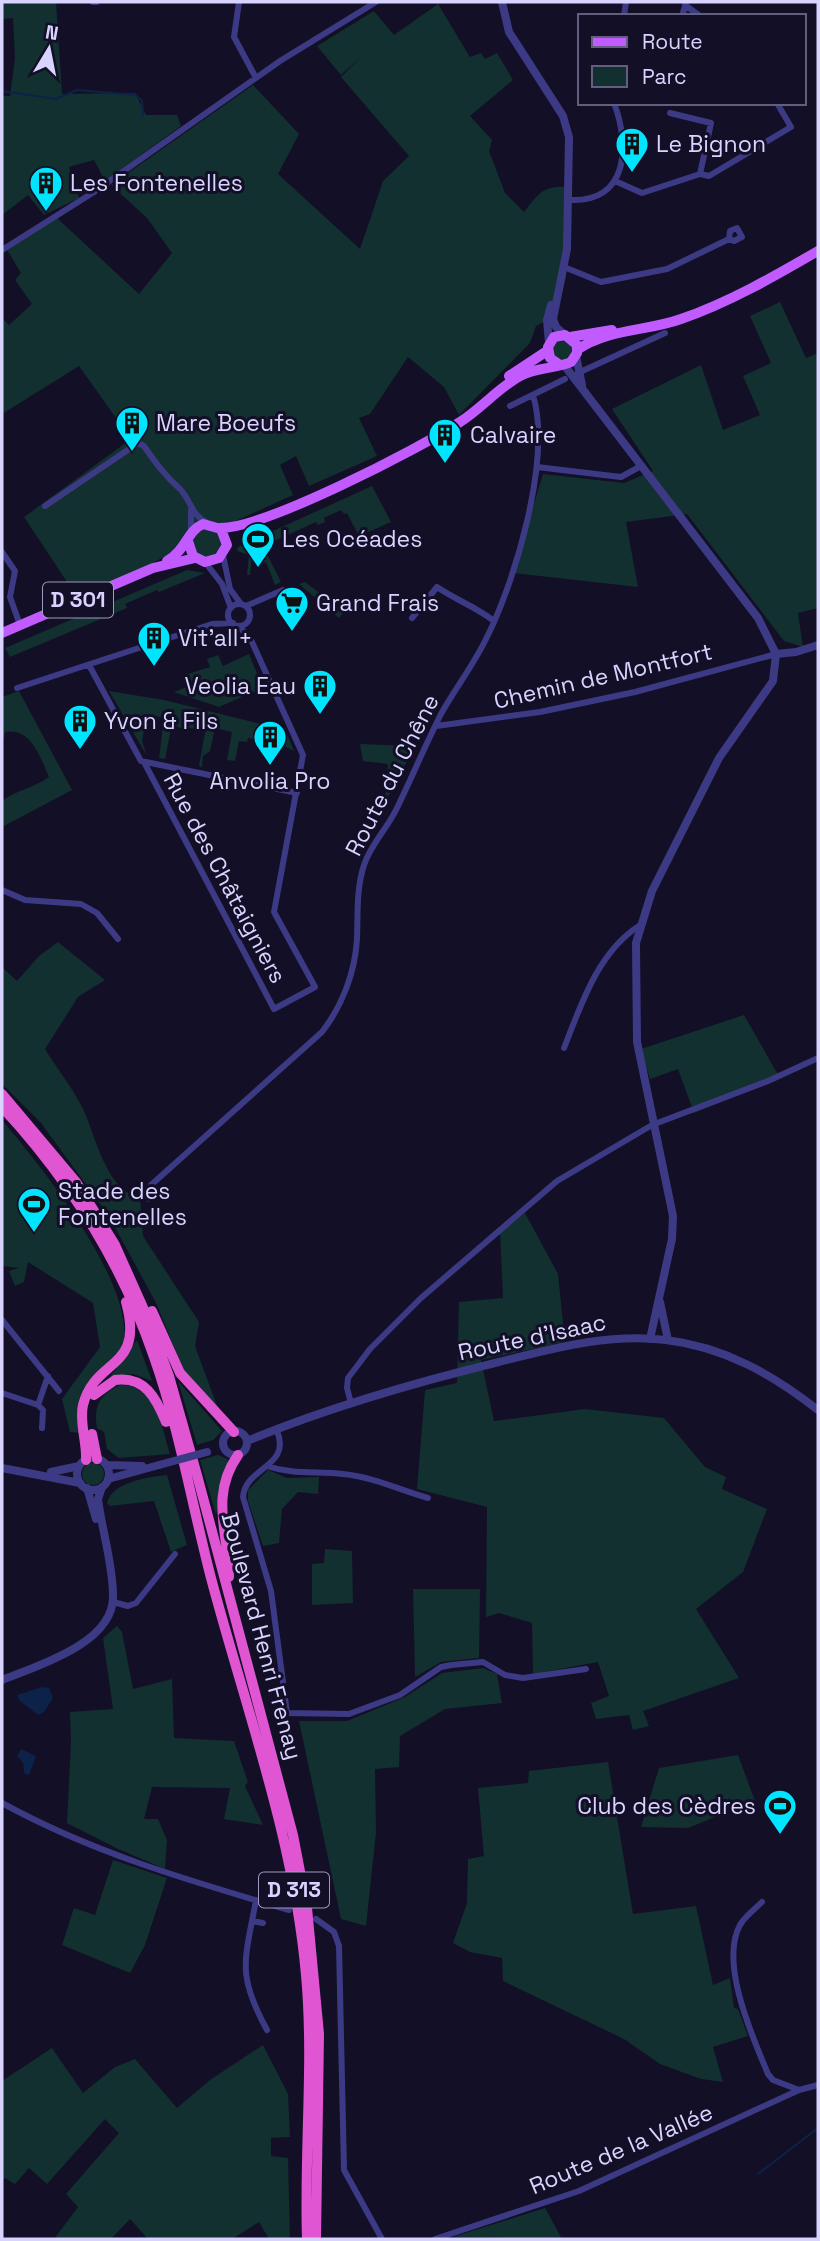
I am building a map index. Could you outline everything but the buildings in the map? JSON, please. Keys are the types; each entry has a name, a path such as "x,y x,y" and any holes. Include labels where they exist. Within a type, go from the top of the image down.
{"highway":[{"name":"Boulevard Henri Frenay","path":"2,1094 88,1199 169,1376 293,1835 307,1908 319,2034 316,2239"},
{"name":"Boulevard Henri Frenay","path":"2,1107 62,1179 122,1271 155,1359 291,1872 306,1974 309,2026 307,2239"},
{"name":"D 313","path":"122,1271 145,1297 180,1373 234,1432"},
{"name":"D 313","path":"92,1462 83,1405 92,1387 122,1356 131,1336 122,1271"},
{"name":"D 313","path":"92,1462 89,1414 91,1401 104,1385 121,1379 139,1382 149,1390 158,1404 179,1453"},
{"name":"D 313","path":"229,1598 229,1569 221,1518 227,1481 238,1455"}],"main road":[{"path":"260,520 225,549 216,561 200,560 190,537 200,526 233,528 260,520 460,422 518,377 562,365 603,337 662,329 818,251"},
{"path":"460,422 514,371 548,347 558,335 662,329"},
{"path":"568,336 577,353"},
{"path":"548,347 552,361 562,365"},
{"path":"215,526 225,549"},
{"name":"D 301","path":"2,633 153,568 180,552 190,537"},
{"name":"D 301","path":"153,568 200,560"}],"street":[{"path":"239,2 233,37 256,78"},
{"path":"2,250 94,192 256,78 376,2"},
{"path":"502,2 505,21 515,43 567,125 569,200 564,267 553,318 556,327 568,336"},
{"path":"569,200 598,194 615,181 623,144 622,126 615,105"},
{"path":"615,181 634,192 642,193 700,174 706,177 714,174 790,127 778,105"},
{"path":"670,113 711,123 700,174"},
{"path":"564,267 601,282 667,269 729,239"},
{"path":"548,347 547,316 560,286"},
{"path":"578,373 662,329"},
{"path":"577,353 578,373 583,388"},
{"path":"562,365 583,388 758,618 776,654 773,681 719,758 652,891 639,926 635,964 638,1042 673,1216 660,1302 650,1339"},
{"path":"509,405 565,379"},
{"name":"Route du Chêne","path":"149,1199 151,1185 322,1032 336,1013 355,954 357,898 365,864 376,840 394,814 436,726 494,621 525,528 537,467 537,410 533,395"},
{"path":"45,506 138,443 144,446 166,479 180,490 191,510 215,526"},
{"path":"537,467 621,477 641,466"},
{"path":"190,537 191,510"},
{"path":"89,665 142,761 297,793 303,755 252,642 249,618 243,605 230,589 225,549"},
{"path":"2,552 15,571 10,597 20,625"},
{"path":"200,560 222,583 236,624 252,642"},
{"path":"412,618 437,587 454,599 475,607 494,621"},
{"path":"212,624 230,610 283,590"},
{"path":"17,688 212,624 236,624 249,618 267,598"},
{"path":"776,654 796,652 818,645"},
{"name":"Chemin de Montfort","path":"436,726 540,712 635,692 776,654"},
{"name":"Rue des Châtaigniers","path":"142,761 274,1009 315,987 275,912 297,793"},
{"path":"2,890 25,901 81,904 97,913 118,939"},
{"path":"564,1048 589,988 604,963 618,943 639,926"},
{"path":"351,1403 347,1388 351,1374 370,1349 421,1298 557,1181 655,1124 768,1081 818,1058"},
{"path":"660,1302 667,1340"},
{"path":"2,1320 60,1391"},
{"name":"Route d'Isaac","path":"247,1441 384,1391 570,1345 612,1338 667,1340 705,1348 749,1364 818,1410"},
{"path":"37,1405 48,1376"},
{"path":"2,1393 37,1405 43,1410 42,1429"},
{"path":"277,1431 282,1447 246,1485 243,1497 271,1591 284,1709 292,1715 349,1714 388,1700 441,1667 451,1665 483,1662 506,1675 523,1678 586,1669"},
{"path":"234,1432 243,1435 247,1441 244,1451 238,1455 228,1453 224,1447 226,1436 234,1432"},
{"path":"2,1468 83,1485 105,1483 224,1447"},
{"path":"31,1473 60,1472 92,1462 159,1465"},
{"path":"92,1462 105,1483"},
{"path":"92,1462 77,1474 104,1539"},
{"path":"267,1465 289,1473 343,1474 366,1478 428,1498"},
{"path":"2,1680 68,1653 102,1626 113,1602 98,1499 105,1483"},
{"path":"113,1602 128,1606 136,1603 175,1553"},
{"path":"2,1803 41,1825 113,1856 289,1910"},
{"path":"256,1900 245,1961 245,1980 249,1997 267,2030"},
{"path":"762,1902 745,1918 736,1934 740,2006 768,2074 799,2090"},
{"path":"316,1919 334,1932 339,1946 344,2170 382,2239"},
{"path":"252,1921 262,1923"},
{"name":"Route de la Vallée","path":"435,2239 579,2191 799,2090 818,2085"}],"green space":[{"path":"2,2 56,2 62,94 135,93 146,115 177,115 181,126 105,181 94,160 69,167 79,198 44,215 28,195 2,215 2,96 10,96 15,58 13,18 2,19"},
{"path":"438,4 470,57 481,53 485,59 497,53 513,80 470,116 492,140 489,151 505,193 524,212 543,191 554,187 571,187 566,277 556,316 536,326 530,343 459,415 444,387 408,357 370,414 359,418 377,456 309,486 296,456 280,465 293,495 227,525 201,520 176,551 79,600 24,517 131,439 79,366 2,414 2,318 9,325 32,304 15,280 21,273 7,250 57,218 139,294 172,253 147,218 111,185 253,85 299,134 278,174 360,249 383,181 409,156 341,77 360,58 341,75 317,46 374,11 394,35"},
{"path":"780,302 806,358 818,353 818,608 798,613 803,647 784,641 687,514 626,522 638,587 513,573 543,474 624,483 653,471 612,409 701,365 723,430 760,415 743,376 771,363 750,316"},
{"path":"558,338 573,343 571,359 556,361 550,347"},
{"path":"372,486 391,522 359,536 347,513 344,514 341,510 324,518 325,522 318,525 316,522 272,542 273,545 268,548 262,536"},
{"path":"201,529 217,530 224,544 211,559 197,555 192,540"},
{"path":"259,538 281,582 275,585 266,562 261,564 255,554 252,556 250,575 247,575 249,555 237,551 238,547"},
{"path":"187,570 205,573 159,592 157,590 125,604 127,608 10,657 5,648"},
{"path":"305,582 337,606 358,596 339,618 299,584"},
{"path":"249,654 263,688 219,707 174,692 192,685 188,674 210,667 207,659 218,655 223,666"},
{"path":"19,691 72,790 2,827 2,801 49,777 33,745 22,734 5,732 2,746 2,697"},
{"path":"109,691 164,700 285,730 294,751 248,738 247,742 239,741 235,761 227,760 232,732 215,728 210,751 203,756 202,767 199,766 206,727 198,725 197,729 189,728 188,732 172,724 165,759 159,758 164,718 147,714 142,741 147,756"},
{"path":"360,744 415,746 380,812 367,811 390,789 386,787 388,764 363,761"},
{"path":"58,942 105,980 78,997 45,1049 79,1101 111,1174 129,1193 140,1197 143,1236 199,1322 195,1346 220,1414 186,1376 156,1303 109,1216 41,1123 2,1084 2,967 17,981 39,956"},
{"path":"744,1015 780,1078 694,1113 678,1069 650,1079 641,1049"},
{"path":"2,1120 61,1195 82,1227 115,1291 123,1321 121,1352 86,1390 81,1433 70,1432 62,1399 100,1347 93,1303 28,1262 24,1282 15,1286 9,1271 19,1268 2,1266"},
{"path":"525,1213 558,1274 565,1342 481,1360 494,1421 585,1409 664,1418 705,1467 726,1477 722,1489 767,1509 743,1572 696,1609 739,1678 643,1711 649,1726 633,1730 629,1715 596,1719 591,1703 609,1696 598,1662 533,1674 532,1623 499,1613 486,1617 487,1507 417,1489 425,1390 457,1383 459,1302 503,1298 500,1231"},
{"path":"137,1340 152,1381 133,1374 110,1377"},
{"path":"178,1381 222,1431 213,1440 197,1445"},
{"path":"120,1385 142,1392 150,1400 156,1409 170,1454 119,1458 107,1449 104,1432 97,1428 97,1407 107,1392"},
{"path":"218,1455 228,1459 216,1515 200,1460"},
{"path":"89,1463 97,1463 104,1470 104,1478 97,1485 89,1485 82,1478 82,1470"},
{"path":"268,1470 287,1478 319,1477 318,1494 298,1492 282,1509 279,1543 263,1546 248,1501 248,1490"},
{"path":"167,1475 187,1545 171,1552 154,1501 110,1506 107,1503 110,1496 123,1485"},
{"path":"325,1549 352,1551 353,1603 312,1605 312,1564 324,1563"},
{"path":"413,1589 480,1589 479,1658 441,1662 415,1677"},
{"path":"117,1626 122,1632 133,1689 172,1679 174,1738 234,1741 248,1782 245,1786 263,1825 224,1819 230,1788 152,1787 144,1819 158,1819 167,1840 165,1869 67,1823 70,1712 113,1709 103,1638"},
{"path":"483,1668 497,1674 502,1703 445,1709 400,1736 399,1767 375,1769 376,1833 366,1926 341,1919 299,1721 347,1721 405,1697 442,1673"},
{"path":"738,1755 755,1801 688,1828 641,1827 659,1768"},
{"path":"608,1762 633,1914 696,1906 713,1985 730,1978 734,2008 738,2009 748,2036 713,2047 723,2082 701,2079 660,2064 624,2039 503,1981 502,1958 470,1952 453,1943 467,1903 468,1859 484,1856 478,1788 528,1783 529,1771"},
{"path":"113,1860 167,1878 145,1945 130,1973 62,1945 74,1908 95,1915"},
{"path":"263,2045 288,2094 290,2137 271,2138 271,2156 288,2158 290,2239 269,2239 259,2222 232,2239 148,2239 130,2219 111,2239 54,2239 78,2207 66,2194 119,2133 105,2119 47,2184 29,2168 15,2184 5,2178 2,2181 2,2081 52,2048 83,2093 115,2067 135,2059 177,2108 210,2080"},
{"path":"545,2208 562,2239 453,2237"}],"water":[{"path":"42,1687 49,1688 53,1698 44,1712 38,1715 19,1700 17,1695"},
{"path":"21,1749 36,1756 29,1775 24,1773 23,1763 17,1756"}],"waterway":[{"path":"2,91 56,99 77,90 136,95 142,101 143,115"},
{"path":"758,2174 818,2128"}],"place":[{"name":"Le Bignon","path":"632,174"},
{"name":"Les Fontenelles","path":"46,213"},
{"name":"Mare Boeufs","path":"132,453"},
{"name":"Calvaire","path":"445,465"},
{"name":"Les Océades","path":"258,569"},
{"name":"Grand Frais","path":"292,633"},
{"name":"Vit'all+","path":"154,668"},
{"name":"Veolia Eau","path":"320,716"},
{"name":"Yvon & Fils","path":"80,751"},
{"name":"Anvolia Pro","path":"270,767"},
{"name":"Stade des Fontenelles","path":"34,1234"},
{"name":"Club des Cèdres","path":"780,1836"}]}
